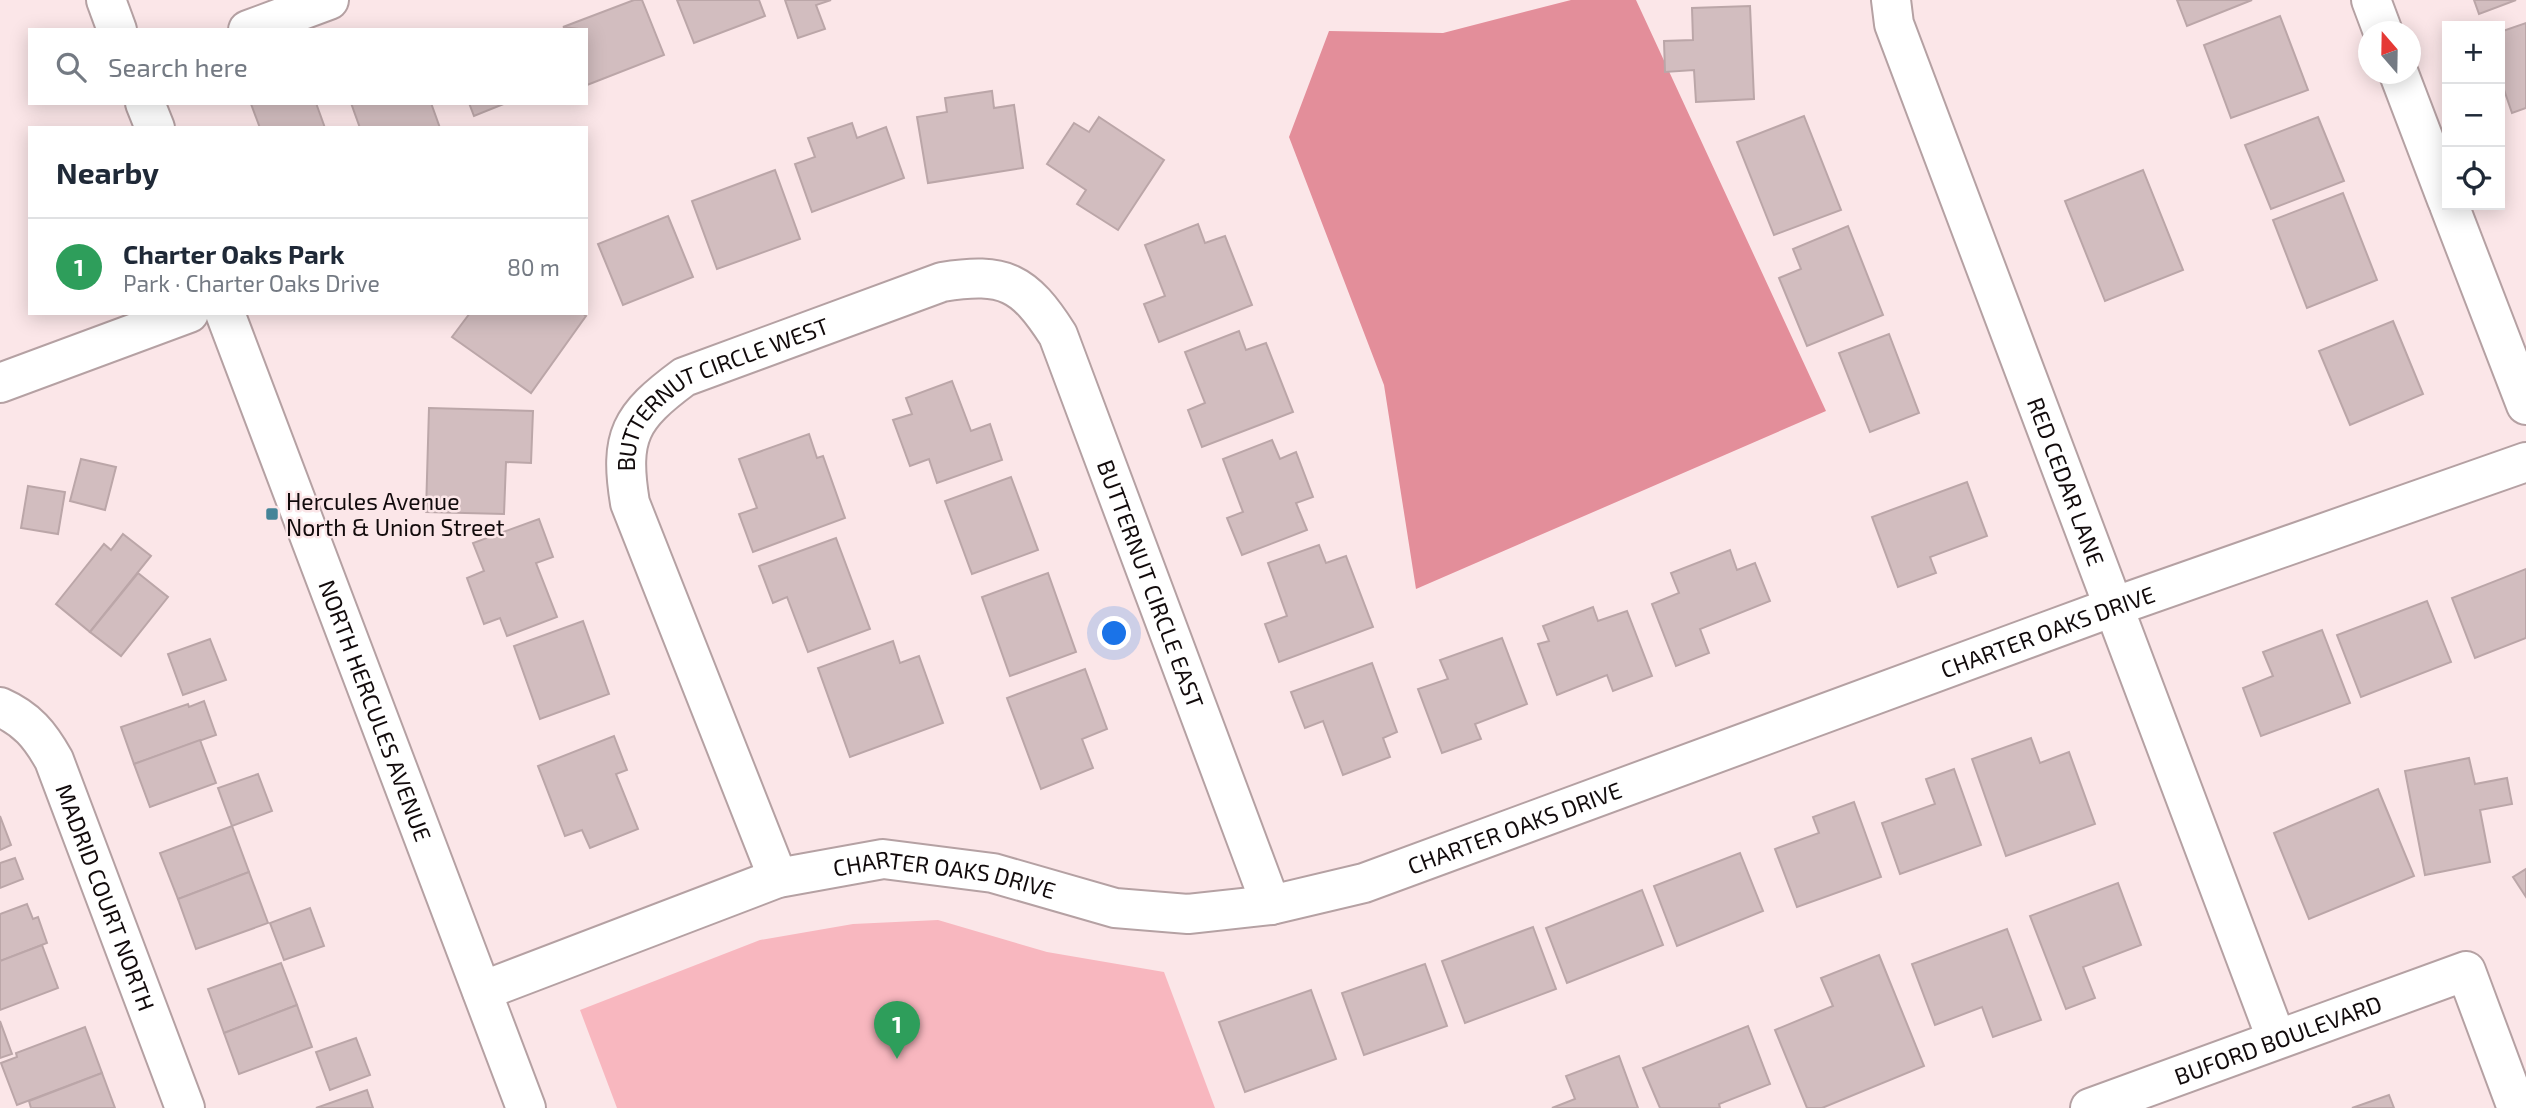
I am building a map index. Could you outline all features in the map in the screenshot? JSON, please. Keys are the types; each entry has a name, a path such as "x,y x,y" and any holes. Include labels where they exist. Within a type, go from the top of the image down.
{"street":[{"path":"106,0 116,28"},
{"path":"253,28 329,0"},
{"name":"RED CEDAR LANE","path":"1891,0 1894,23 2276,1038"},
{"path":"2371,0 2379,21"},
{"path":"2403,84 2442,187"},
{"path":"146,105 154,126"},
{"path":"2451,210 2526,405"},
{"name":"BUTTERNUT CIRCLE WEST","path":"778,878 630,503 624,466 630,432 652,401 684,377 942,282 974,277 1006,281"},
{"name":"BUTTERNUT CIRCLE EAST","path":"1006,281 1037,302 1058,335 1271,905"},
{"path":"0,383 184,315"},
{"name":"NORTH HERCULES AVENUE","path":"226,315 526,1108"},
{"name":"CHARTER OAKS DRIVE","path":"482,992 778,878 883,859 993,873 1115,908 1188,914 1271,905 1364,883 2113,607 2526,462"},
{"name":"MADRID COURT NORTH","path":"0,707 21,717 41,737 54,760 185,1108"},
{"name":"BUFORD BOULEVARD","path":"2090,1108 2466,971 2517,1108"}],"shaded area":[{"path":"1571,0 1636,0 1826,411 1416,589 1384,385 1289,137 1329,31 1443,33"},
{"path":"938,920 1047,952 1164,972 1215,1108 617,1108 580,1010 760,940 853,924"}],"building":[{"path":"634,0 642,0 664,55 588,85 588,28 563,27"},
{"path":"677,0 759,0 765,16 694,43"},
{"path":"785,0 831,0 816,5 825,29 798,38"},
{"path":"2177,0 2252,0 2187,26"},
{"path":"2474,0 2516,0 2479,14"},
{"path":"1750,6 1754,99 1696,102 1694,70 1665,72 1664,41 1693,40 1692,8"},
{"path":"2280,16 2308,90 2231,118 2204,45"},
{"path":"2526,23 2526,108 2512,113 2505,93 2505,30"},
{"path":"992,91 994,108 1014,105 1023,168 928,183 917,117 947,112 945,98"},
{"path":"251,105 317,105 324,126 259,126"},
{"path":"352,105 432,105 439,126 359,126"},
{"path":"470,105 501,105 474,116"},
{"path":"1804,116 1841,210 1774,235 1737,142"},
{"path":"1099,117 1164,160 1118,230 1077,204 1086,190 1047,164 1074,123 1089,132"},
{"path":"2318,117 2344,181 2271,209 2245,145"},
{"path":"852,123 857,138 886,127 904,178 812,212 795,164 815,157 808,138"},
{"path":"775,170 800,239 717,269 692,201"},
{"path":"2143,170 2183,270 2105,301 2065,201"},
{"path":"2343,193 2377,280 2307,308 2273,220"},
{"path":"668,216 693,277 623,305 598,244"},
{"path":"1198,224 1205,243 1225,236 1252,305 1159,342 1144,304 1165,296 1145,245"},
{"path":"1848,226 1883,315 1807,346 1779,278 1801,269 1793,249"},
{"path":"468,315 586,316 531,393 452,337"},
{"path":"2393,321 2423,394 2350,425 2319,351"},
{"path":"1239,331 1246,350 1266,343 1293,412 1202,447 1188,410 1205,403 1185,352"},
{"path":"1889,334 1919,413 1870,432 1839,353"},
{"path":"952,381 971,431 990,424 1002,460 937,483 929,459 910,466 893,420 912,414 906,398"},
{"path":"429,408 533,411 531,463 506,462 504,514 426,512"},
{"path":"809,434 817,458 823,456 845,518 753,552 739,514 757,508 739,459"},
{"path":"1272,440 1280,459 1296,452 1313,497 1296,503 1307,530 1242,555 1227,518 1243,512 1223,459"},
{"path":"81,459 116,467 105,510 70,501"},
{"path":"1011,477 1038,550 972,574 945,501"},
{"path":"1967,482 1987,536 1930,557 1936,573 1898,587 1872,517"},
{"path":"28,486 65,492 58,534 21,528"},
{"path":"539,519 553,557 536,563 557,617 507,636 500,618 484,624 467,578 484,571 473,543"},
{"path":"123,534 151,556 90,632 56,604 104,544 111,550"},
{"path":"836,538 870,629 808,652 787,597 773,603 759,566"},
{"path":"1319,545 1326,563 1346,556 1373,627 1279,662 1265,624 1287,616 1268,563"},
{"path":"1730,550 1737,570 1755,563 1770,601 1700,629 1709,653 1676,666 1652,604 1679,593 1671,573"},
{"path":"2526,569 2526,638 2475,658 2452,598"},
{"path":"138,573 168,597 121,656 90,632"},
{"path":"1048,573 1076,652 1010,676 982,597"},
{"path":"2427,601 2451,662 2361,697 2337,635"},
{"path":"1593,607 1598,621 1627,611 1652,676 1613,691 1607,675 1557,695 1538,644 1549,641 1543,626"},
{"path":"583,621 609,694 540,719 514,646"},
{"path":"2322,630 2350,703 2261,736 2243,688 2273,676 2263,652"},
{"path":"1502,638 1527,704 1475,724 1481,739 1442,753 1418,689 1448,679 1440,660"},
{"path":"210,639 226,680 183,695 168,654"},
{"path":"893,641 900,663 919,656 943,723 850,757 818,668"},
{"path":"1372,663 1397,732 1383,738 1390,757 1343,775 1323,721 1305,728 1291,692"},
{"path":"1085,669 1107,729 1082,739 1093,768 1041,789 1007,698"},
{"path":"204,701 216,735 134,764 121,727"},
{"path":"614,736 627,770 616,774 638,829 590,848 582,830 565,836 538,766"},
{"path":"2031,738 2040,763 2069,752 2095,824 2006,856 1972,759"},
{"path":"200,740 216,783 150,807 134,764"},
{"path":"2469,758 2475,784 2507,778 2512,804 2480,810 2490,862 2425,875 2405,771"},
{"path":"1954,769 1981,845 1900,874 1882,823 1935,804 1926,779"},
{"path":"258,774 272,811 232,826 218,788"},
{"path":"2378,789 2414,876 2309,919 2274,833"},
{"path":"1854,802 1881,877 1797,907 1775,849 1819,833 1813,817"},
{"path":"0,816 11,845 0,850"},
{"path":"232,826 249,872 178,899 160,853"},
{"path":"1740,853 1763,911 1677,946 1654,886"},
{"path":"15,858 23,879 0,888 0,863"},
{"path":"2526,869 2526,897 2513,877"},
{"path":"249,872 268,923 196,949 178,899"},
{"path":"2118,883 2141,945 2083,967 2095,998 2066,1009 2030,916"},
{"path":"1642,890 1663,945 1567,983 1546,928"},
{"path":"27,904 33,919 38,917 47,943 0,961 0,914"},
{"path":"310,908 324,946 284,960 270,923"},
{"path":"1533,927 1556,989 1465,1023 1442,961"},
{"path":"2007,929 2041,1020 1993,1037 1982,1007 1935,1025 1912,964"},
{"path":"42,945 58,988 0,1010 0,961"},
{"path":"1879,955 1924,1066 1822,1108 1807,1108 1775,1030 1833,1006 1821,978"},
{"path":"281,963 297,1005 224,1033 208,989"},
{"path":"1425,964 1447,1026 1364,1055 1342,993"},
{"path":"1311,990 1336,1059 1245,1092 1219,1022"},
{"path":"297,1005 312,1047 239,1074 224,1033"},
{"path":"0,1021 12,1054 0,1058"},
{"path":"1748,1026 1770,1084 1719,1104 1720,1108 1660,1108 1643,1068"},
{"path":"85,1027 102,1073 17,1105 1,1063 17,1057 16,1053"},
{"path":"356,1038 370,1075 330,1090 316,1052"},
{"path":"1619,1056 1638,1108 1552,1108 1575,1099 1566,1076"},
{"path":"102,1073 115,1108 31,1108 29,1101"},
{"path":"367,1090 373,1108 316,1108"},
{"path":"2389,1095 2394,1108 2352,1108"}],"place":[{"name":"Hercules Avenue North & Union Street","path":"272,514"},
{"name":"Charter Oaks Park","path":"897,1059"}]}
